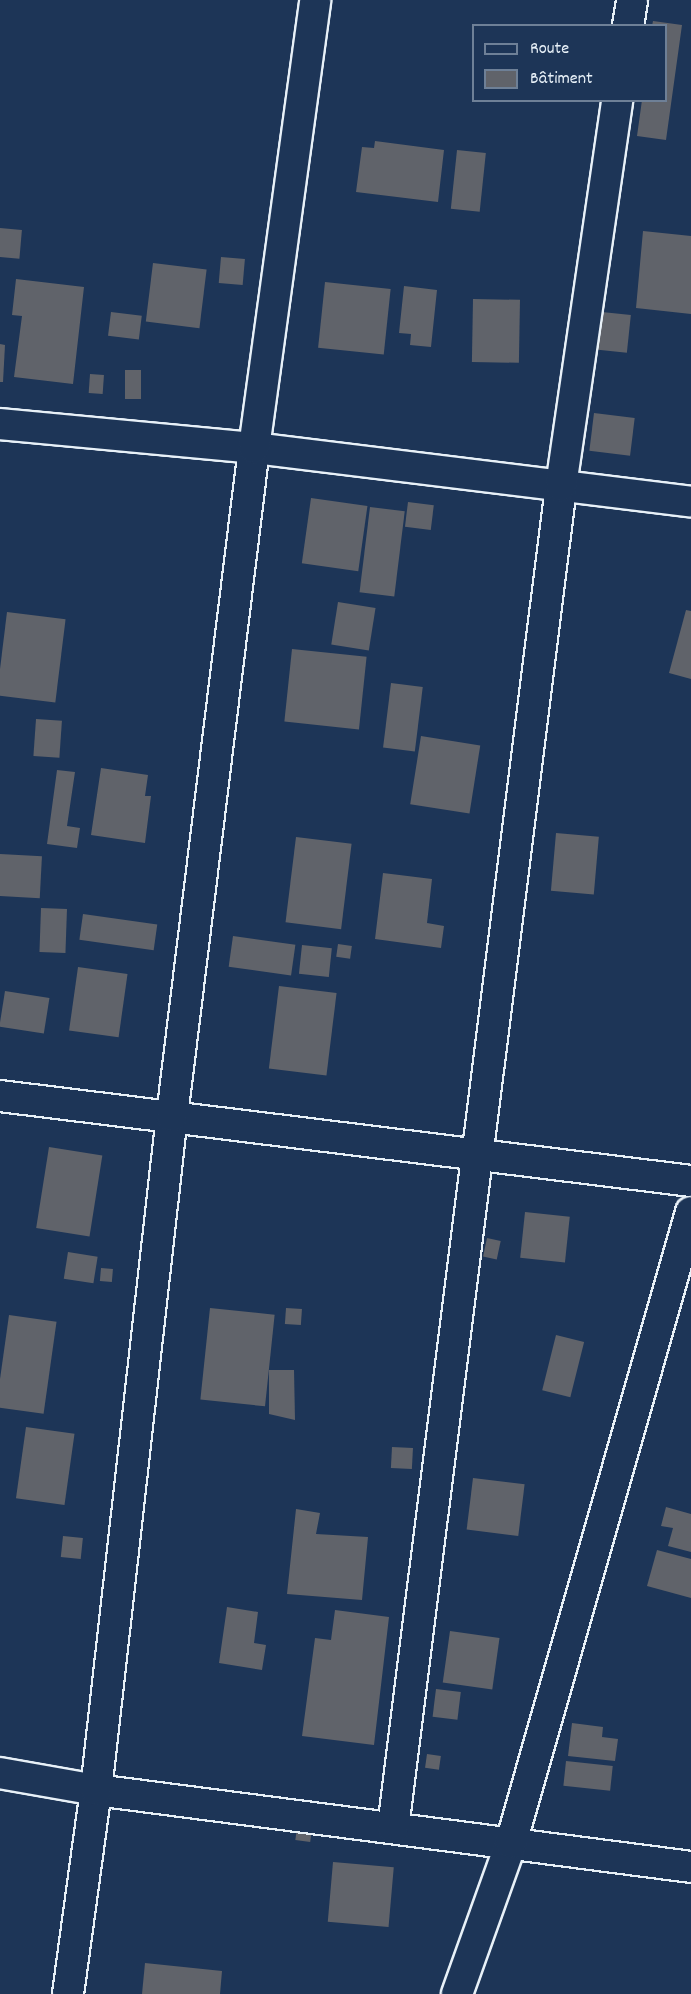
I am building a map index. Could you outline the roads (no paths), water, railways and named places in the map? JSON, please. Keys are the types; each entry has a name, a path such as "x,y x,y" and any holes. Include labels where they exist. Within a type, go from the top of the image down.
{"street":[{"path":"68,1994 96,1790 172,1116 254,448 315,0"},
{"path":"628,24 632,0"},
{"path":"393,1828 561,486 617,102"},
{"path":"0,424 254,448 691,502"},
{"path":"0,1096 691,1181"},
{"path":"457,1994 511,1844 691,1212"},
{"path":"0,1773 96,1790 691,1867"}]}
